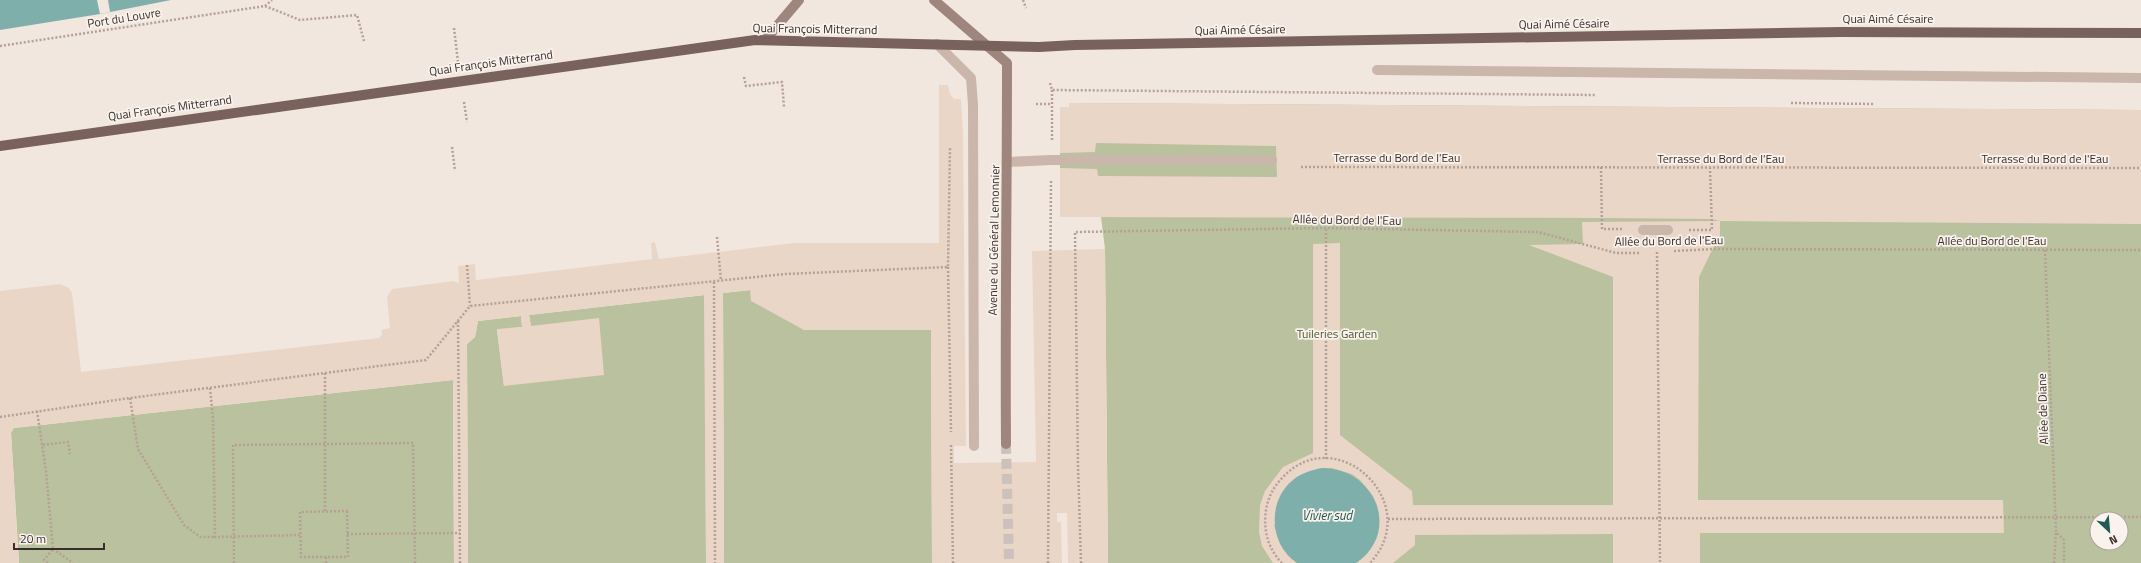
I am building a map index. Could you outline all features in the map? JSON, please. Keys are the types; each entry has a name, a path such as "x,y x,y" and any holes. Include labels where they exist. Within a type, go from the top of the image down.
{"main road":[{"path":"766,39 799,0"},
{"name":"Avenue du Général Lemonnier","path":"934,0 1007,63 1008,162 1005,259 1006,444"},
{"name":"Quai Aimé Césaire","path":"988,46 1038,47 1075,45 1841,32 2141,33"},
{"name":"Quai François Mitterrand","path":"0,146 638,55 766,39 988,46"}],"street":[{"path":"937,44 971,78 973,104 974,446"},
{"path":"1377,70 2141,78"},
{"path":"1008,162 1051,160 1272,160"},
{"path":"1643,230 1657,235 1668,230"}],"path":[{"path":"272,0 266,6 300,20 357,15 364,41"},
{"path":"1023,0 1026,8"},
{"name":"Port du Louvre","path":"0,46 266,6"},
{"path":"454,28 456,46"},
{"path":"744,76 746,86 782,82 784,107"},
{"path":"1048,563 1052,104 1052,90 1050,83"},
{"path":"1052,90 1601,95"},
{"path":"1791,103 1875,104"},
{"path":"1036,104 1052,104"},
{"path":"950,143 948,267 953,563"},
{"path":"452,147 455,171"},
{"name":"Terrasse du Bord de l'Eau","path":"1301,167 2141,168"},
{"path":"1600,167 1602,229 1611,229"},
{"path":"1700,230 1712,230 1710,168"},
{"path":"1326,228 1326,458"},
{"name":"Allée du Bord de l'Eau","path":"1082,563 1078,466 1075,232 1326,228 1538,232 1616,253 1643,252"},
{"path":"717,237 721,280"},
{"name":"Allée du Bord de l'Eau","path":"1671,252 1714,249 2141,250"},
{"name":"Allée de Diane","path":"2045,250 2056,532 2064,540 2064,563"},
{"name":"Allée du Bord de l'Eau","path":"1650,252 1664,252"},
{"path":"1657,252 1660,563"},
{"path":"0,417 130,398 426,360 470,306 467,266"},
{"path":"470,306 785,274 948,267"},
{"path":"714,282 715,563"},
{"path":"458,321 460,563"},
{"path":"325,373 326,512"},
{"path":"210,388 213,419 214,537"},
{"path":"130,398 138,449 184,525 200,537 300,535"},
{"path":"38,411 43,445 53,549 44,560 48,563"},
{"path":"43,445 68,442 70,454"},
{"path":"234,563 233,446 413,443 415,563"},
{"path":"1282,563 1267,540 1264,521 1267,502 1276,485 1290,471 1307,462 1326,458 1351,464 1362,470 1376,483 1385,500 1388,519 1385,538 1377,556 1370,563"},
{"path":"347,511 347,534 348,557 301,557 300,512 347,511"},
{"path":"1388,519 2141,517"},
{"path":"2054,563 2056,532"},
{"path":"347,534 460,533"},
{"path":"53,549 73,563"},
{"path":"326,557 326,563"}],"green space":[{"name":"Tuileries Garden","path":"1069,103 2141,110 2141,563 1108,563 1105,249 1101,217 1060,217 1060,107 1069,107"},
{"path":"751,290 804,330 931,330 932,563 724,563 723,293"},
{"path":"705,295 706,563 468,563 467,344 475,337 478,321 521,316 522,327 497,330 504,386 531,326 529,315"},
{"path":"453,380 454,563 19,563 11,433 13,428"}],"shaded area":[{"path":"939,85 948,85 950,94 954,99 961,99 963,134 966,446 954,446 954,463 1036,462 1032,251 1105,249 1108,563 1068,563 1067,513 1057,513 1057,522 1061,522 1062,563 932,563 931,330 804,330 751,301 750,290 723,293 724,563 706,563 704,295 529,315 531,326 599,318 604,375 504,386 497,329 522,327 521,316 478,321 475,337 467,344 468,563 454,563 453,380 14,428 11,433 19,563 0,563 0,291 60,284 69,288 72,293 81,372 379,338 382,335 381,330 390,328 387,297 392,289 453,281 459,283 458,266 475,264 476,280 652,259 651,243 655,242 659,259 794,243 939,243"},
{"path":"1069,103 2141,110 2141,224 1720,221 1720,240 1717,240 1699,277 1698,500 2003,500 2004,533 1700,533 1700,563 1613,563 1613,534 1415,535 1415,545 1393,563 1356,563 1367,554 1377,536 1379,515 1377,505 1373,496 1360,480 1352,474 1332,468 1322,468 1274,525 1280,544 1297,563 1273,563 1262,546 1259,532 1260,505 1265,491 1283,467 1313,453 1313,244 1340,243 1340,435 1412,491 1413,505 1613,505 1613,277 1529,245 1583,244 1582,222 1719,221 1712,219 1602,218 1060,217 1060,168 1097,169 1098,176 1277,177 1276,146 1096,143 1095,152 1060,153 1060,107 1069,107"}],"water":[{"path":"0,0 171,0 100,14 0,30"},
{"name":"Vivier sud","path":"1322,468 1341,471 1356,478 1368,490 1376,504 1379,519 1378,535 1370,550 1356,563 1297,563 1288,555 1281,545 1277,534 1275,510 1285,489 1300,475"}],"pier":[{"path":"97,0 108,0 110,12 100,14"}],"tunnel":[{"path":"1006,444 1009,563"}]}
